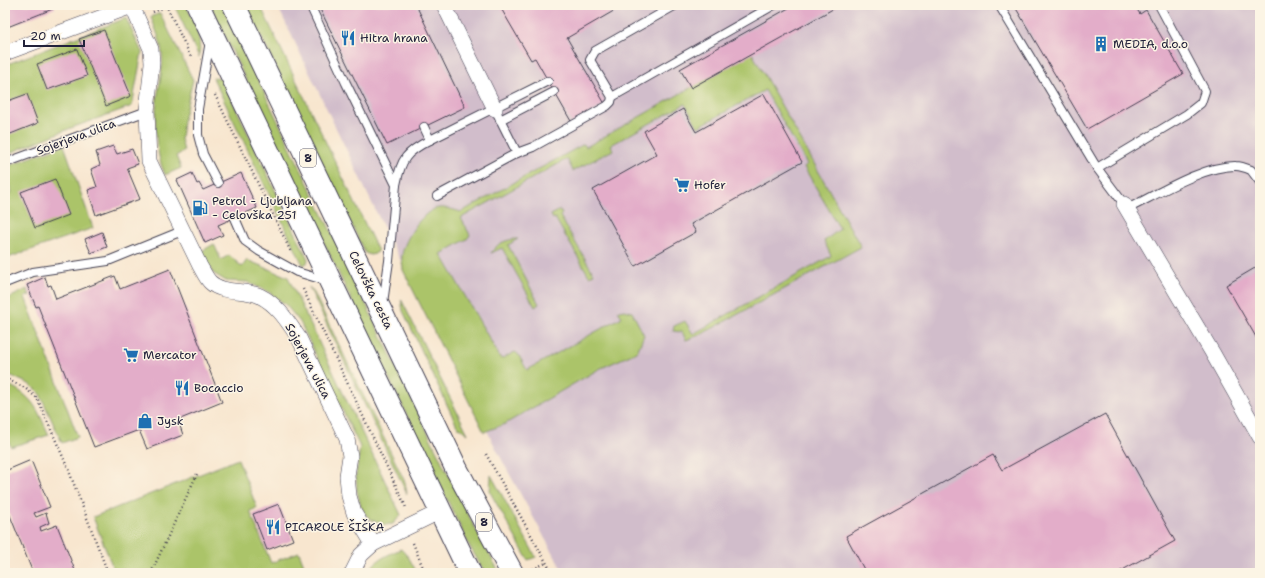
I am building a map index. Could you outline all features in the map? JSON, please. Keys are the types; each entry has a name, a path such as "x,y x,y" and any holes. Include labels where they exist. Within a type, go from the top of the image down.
{"main road":[{"path":"198,5 470,573"},
{"name":"Celovška cesta","path":"234,5 457,470 522,571"}],"street":[{"path":"444,5 498,114"},
{"name":"Sojerjeva ulica","path":"5,53 132,6 151,49 152,63 147,111 149,161 182,231 209,281 215,286 259,295 273,304 299,338 348,438 350,456 347,476 349,496 354,513 373,544"},
{"path":"1125,206 1259,432"},
{"path":"352,573 355,564 361,555 373,544 441,511"}],"lane":[{"path":"310,5 396,185"},
{"path":"581,64 590,60 595,51 676,5"},
{"path":"437,196 517,153 533,147 607,106 611,102 612,97 774,5"},
{"path":"999,5 1097,168 1125,206 1189,178 1220,168 1236,166 1251,170 1260,182"},
{"path":"1097,168 1187,114 1201,103 1205,91 1159,5"},
{"path":"211,32 198,110 198,135 203,154 218,183"},
{"path":"590,60 612,97"},
{"path":"587,74 595,70"},
{"path":"498,114 548,81"},
{"path":"346,83 356,82"},
{"path":"381,312 389,261 396,185 400,168 406,157 415,148 430,140 554,92"},
{"name":"Sojerjeva ulica","path":"5,163 147,111"},
{"path":"498,114 517,153"},
{"path":"424,127 430,140"},
{"path":"235,218 244,241 297,272 331,283"},
{"path":"5,283 33,272 108,261 182,231"}],"path":[{"path":"5,378 25,388 37,398 67,466 108,573"},
{"path":"486,454 552,573"},
{"path":"151,573 197,474"},
{"path":"522,571 546,563"}],"shaded area":[{"path":"277,5 1260,5 1260,568 1254,573 564,573 504,464 381,222"}],"green space":[{"path":"174,5 186,5 199,36 199,57"},
{"path":"210,5 222,5 442,462 481,540 500,573 485,573 469,545"},
{"path":"246,5 260,5 378,251 375,254 370,255 365,253"},
{"path":"160,13 193,80 183,121 181,139 184,151 176,156 181,168 165,175 159,157 156,138 157,99 161,76 162,53 159,39 151,17"},
{"path":"126,18 142,52 132,106 71,128 5,155 5,65"},
{"path":"752,53 861,247 702,334 686,340 682,332 673,331 674,326 685,321 693,334 831,256 824,241 840,229 804,167 807,164 765,90 698,127 685,104 611,145 613,150 573,171 567,159 461,218 470,235 467,239 441,254 501,359 515,352 518,354 527,370 622,317 618,311 625,310 632,312 644,335 637,352 599,369 505,424 484,432 403,270 402,257 406,241 415,226 427,214 439,208 461,212 584,144 586,147"},
{"path":"216,77 222,79 308,259 307,263 303,265 213,78"},
{"path":"64,145 93,228 5,259 5,196 12,193 5,174 5,167"},
{"path":"560,210 562,214 560,216 594,274 589,276 555,218 553,219 551,215"},
{"path":"518,239 508,245 539,304 535,307 502,248 491,253 501,243 508,240"},
{"path":"214,244 221,260 229,255 242,267 247,260 288,277 401,515 393,524 385,525 372,520 365,514 361,507 357,491 356,475 360,447 300,322 286,305 269,292 247,282 226,281 213,273 200,252"},
{"path":"309,287 314,293 405,482 407,494"},
{"path":"27,289 30,295 25,297 78,437 62,443 39,392 29,384 5,373 5,300"},
{"path":"401,299 468,434 457,426 403,311"},
{"path":"5,383 15,388 28,398 41,417 49,435 11,447 5,434"},
{"path":"238,459 257,508 250,511 271,563 299,552 307,573 115,573 93,517"},
{"path":"491,475 536,557 528,560 490,492"},
{"path":"401,549 409,558 417,573 367,573 378,561"}],"building":[{"path":"5,5 54,5 55,8 5,28"},
{"path":"318,5 416,5 465,107 387,145"},
{"path":"499,5 624,5 567,38 605,104 572,123 535,58 531,60"},
{"path":"794,5 840,5 691,88 680,69"},
{"name":"MEDIA, d.o.o","path":"1014,5 1134,5 1140,14 1146,10 1183,74 1087,129"},
{"path":"104,30 131,96 106,106 79,39"},
{"path":"77,49 87,76 47,90 37,64"},
{"path":"27,94 38,123 8,135 5,127 5,102"},
{"name":"Hofer","path":"764,94 802,162 691,224 696,232 635,266 593,190 657,154 644,131 683,109 696,132"},
{"path":"113,146 117,154 132,149 138,164 127,168 140,199 96,215 88,190 97,187 91,169 100,165 96,152"},
{"path":"192,173 197,184 199,183 203,190 241,173 257,208 218,225 223,235 205,243 177,180"},
{"path":"55,179 69,215 35,228 21,192"},
{"path":"102,232 107,247 91,253 85,239"},
{"path":"1260,265 1260,344 1226,285"},
{"name":"Mercator","path":"170,269 222,402 178,420 183,435 147,449 139,430 94,447 38,306 36,307 27,285 45,277 48,286 51,285 56,299 115,276 120,289"},
{"path":"1105,414 1175,541 1117,573 866,573 846,536 993,455 1002,470"},
{"path":"31,460 50,507 34,513 36,517 46,513 49,523 40,527 41,531 57,525 76,573 33,573 5,503 5,471"},
{"name":"PICAROLE ŠIŠKA","path":"279,504 293,540 267,550 253,514"}],"place":[{"name":"Hitra hrana","path":"348,38"},
{"name":"MEDIA, d.o.o","path":"1101,44"},
{"name":"Hofer","path":"682,185"},
{"name":"Petrol - Ljubljana - Celovška 251","path":"200,208"},
{"name":"Mercator","path":"131,355"},
{"name":"Bocaccio","path":"182,388"},
{"name":"Jysk","path":"145,421"},
{"name":"PICAROLE ŠIŠKA","path":"273,527"}]}
